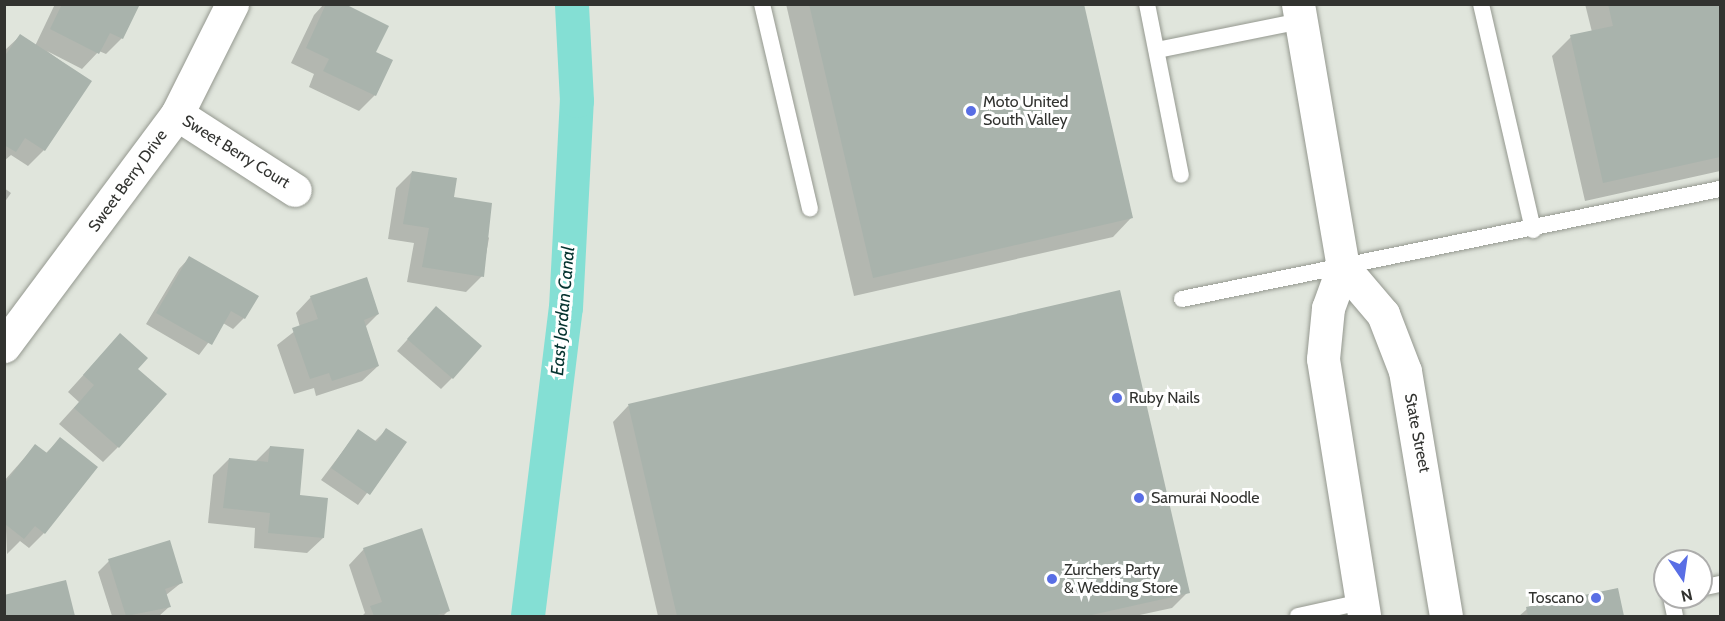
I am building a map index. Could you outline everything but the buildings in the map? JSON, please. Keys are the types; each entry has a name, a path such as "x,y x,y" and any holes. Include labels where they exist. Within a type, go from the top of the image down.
{"main road":[{"name":"Sweet Berry Drive","path":"4,346 177,114 232,4"},
{"path":"1299,13 1343,267 1328,308 1323,359 1363,609"},
{"name":"Sweet Berry Court","path":"177,114 295,190"},
{"name":"State Street","path":"1343,267 1383,314 1405,371 1446,616"}],"lane":[{"path":"762,4 810,208"},
{"path":"1148,4 1181,175"},
{"path":"1481,4 1533,230"},
{"path":"1157,50 1299,13"},
{"path":"1182,299 1533,230 1720,189"},
{"path":"1298,616 1363,609"}],"waterway":[{"name":"East Jordan Canal","path":"528,616 566,308 577,101 572,4"}],"place":[{"name":"Moto United South Valley","path":"971,111"},
{"name":"Ruby Nails","path":"1117,398"},
{"name":"Samurai Noodle","path":"1139,498"},
{"name":"Zurchers Party & Wedding Store","path":"1052,579"},
{"name":"Toscano","path":"1596,598"}]}
